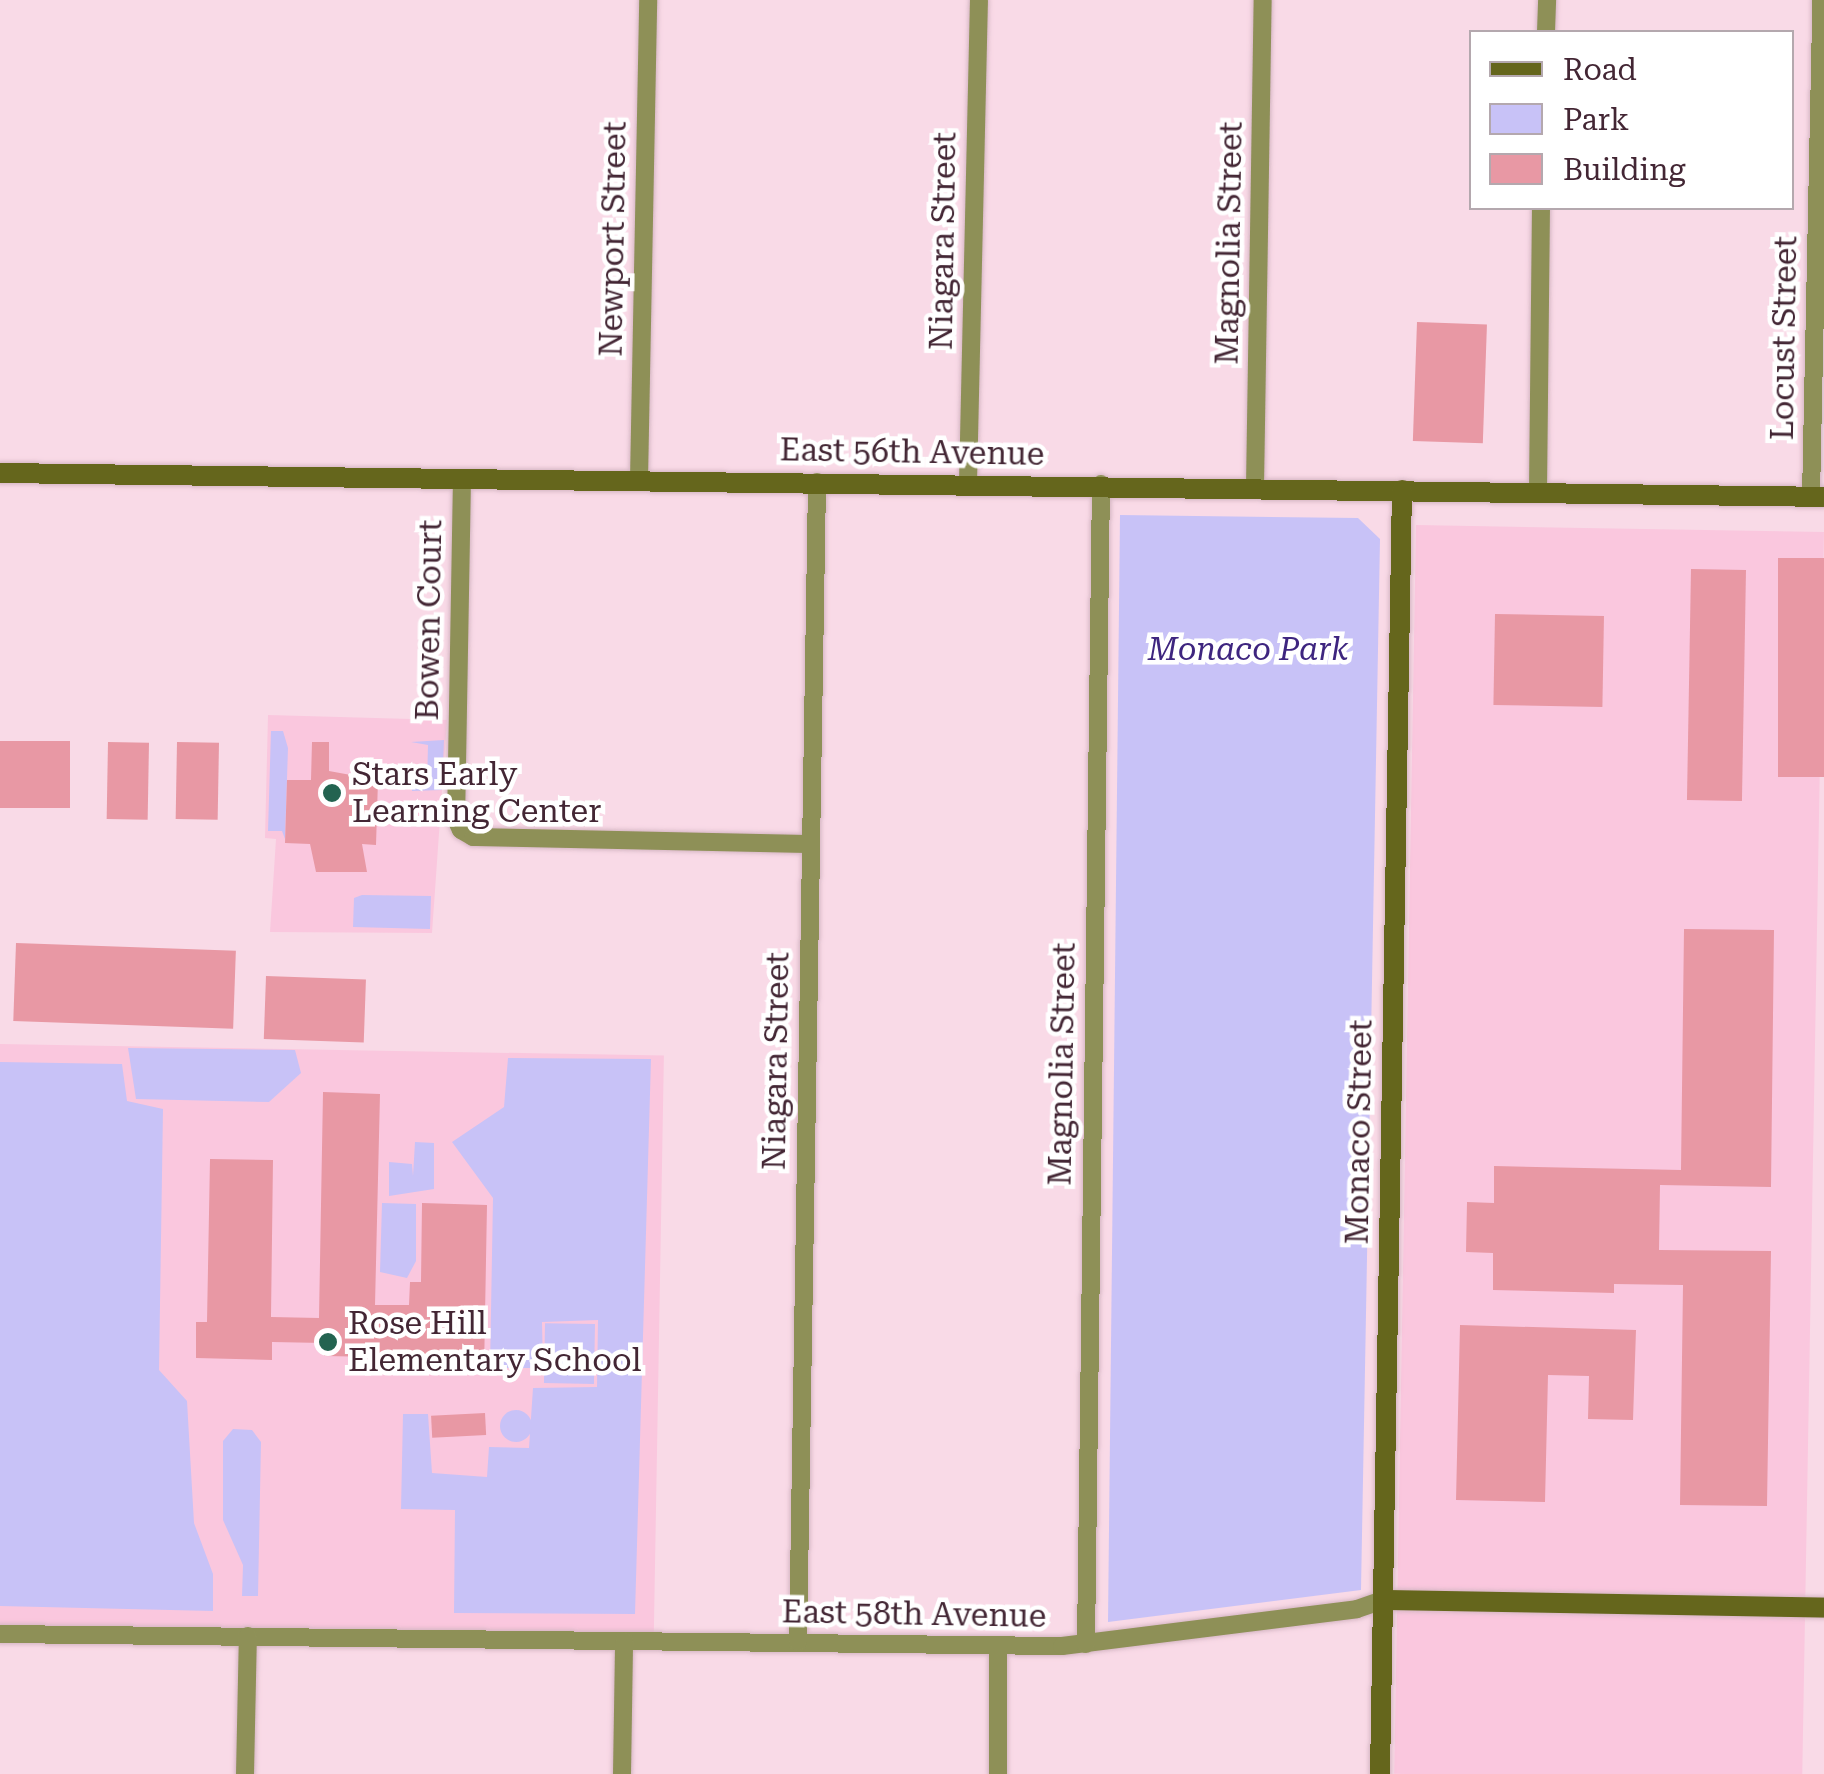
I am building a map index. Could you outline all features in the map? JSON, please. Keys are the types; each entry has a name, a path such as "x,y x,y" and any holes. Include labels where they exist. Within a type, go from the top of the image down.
{"main road":[{"name":"East 56th Avenue","path":"0,473 1102,484 1818,497"},
{"name":"Monaco Street","path":"1380,1774 1402,490"},
{"name":"East 58th Avenue","path":"1383,1600 1824,1608"}],"street":[{"name":"Newport Street","path":"639,480 648,0"},
{"name":"Niagara Street","path":"968,483 979,0"},
{"name":"Magnolia Street","path":"1254,488 1263,0"},
{"path":"1546,30 1547,0"},
{"name":"Locust Street","path":"1818,497 1820,0"},
{"path":"1538,492 1541,210"},
{"name":"Bowen Court","path":"462,478 459,827 472,837 810,844"},
{"name":"Niagara Street","path":"798,1642 817,482"},
{"name":"Magnolia Street","path":"1086,1644 1102,484"},
{"name":"East 58th Avenue","path":"0,1634 1086,1644 1357,1609 1383,1600"},
{"path":"245,1774 248,1636"},
{"path":"622,1774 624,1641"},
{"path":"998,1646 998,1774"}],"shaded area":[{"path":"1416,525 1824,532 1802,1774 1394,1774"},
{"path":"268,715 447,720 432,933 270,932 276,839 265,838"},
{"name":"Rose Hill Elementary School","path":"0,1044 664,1056 654,1644 0,1633"}],"green space":[{"name":"Monaco Park","path":"1120,515 1358,518 1380,539 1361,1590 1108,1622"},
{"path":"271,731 283,731 288,748 285,839 282,831 268,831"},
{"path":"444,740 442,790 412,791 412,785 427,785 428,745 411,742"},
{"path":"431,896 430,929 353,927 354,898"},
{"path":"128,1048 295,1050 301,1073 269,1102 136,1099"},
{"path":"508,1058 651,1059 635,1614 454,1613 455,1510 401,1509 403,1414 428,1414 432,1473 487,1477 489,1447 529,1448 533,1388 597,1387 598,1320 542,1322 543,1368 490,1368 493,1198 452,1142 504,1107"},
{"path":"0,1062 122,1064 127,1101 163,1109 159,1370 187,1401 194,1523 213,1574 213,1611 0,1606"},
{"path":"415,1142 434,1143 434,1189 389,1196 389,1162 412,1164 413,1176"},
{"path":"382,1203 416,1204 416,1261 407,1278 380,1272"},
{"path":"545,1323 595,1324 594,1384 544,1383"},
{"path":"516,1410 527,1415 532,1426 527,1437 516,1442 505,1437 500,1426 505,1415"},
{"path":"233,1429 252,1430 261,1442 258,1596 242,1596 243,1565 223,1520 223,1441"}],"building":[{"path":"1417,322 1487,324 1483,443 1413,441"},
{"path":"1778,558 1824,558 1824,777 1778,777"},
{"path":"1691,569 1746,570 1742,801 1687,800"},
{"path":"1495,614 1604,616 1602,707 1493,705"},
{"path":"0,741 70,741 70,808 0,808"},
{"path":"108,742 149,743 148,820 107,819"},
{"path":"177,742 219,743 218,820 176,819"},
{"name":"Stars Early Learning Center","path":"312,742 329,742 329,771 378,780 376,845 362,844 367,872 316,872 310,844 285,843 287,780 311,780"},
{"path":"1684,929 1774,930 1771,1187 1660,1185 1659,1250 1771,1251 1767,1506 1680,1505 1683,1285 1614,1284 1614,1293 1493,1290 1493,1253 1466,1252 1467,1202 1494,1203 1494,1166 1681,1170"},
{"path":"16,943 236,951 233,1029 13,1021"},
{"path":"266,976 366,979 364,1042 264,1039"},
{"path":"323,1092 380,1094 375,1305 409,1305 410,1282 421,1282 422,1203 487,1205 484,1371 377,1374 378,1357 324,1356 324,1343 272,1342 272,1360 196,1358 196,1322 207,1322 210,1159 273,1160 271,1317 319,1318"},
{"path":"1460,1325 1636,1330 1633,1420 1588,1419 1589,1376 1548,1375 1545,1502 1456,1500"},
{"path":"485,1413 486,1435 432,1438 431,1416"}],"place":[{"name":"Stars Early Learning Center","path":"332,793"},
{"name":"Rose Hill Elementary School","path":"328,1342"}]}
